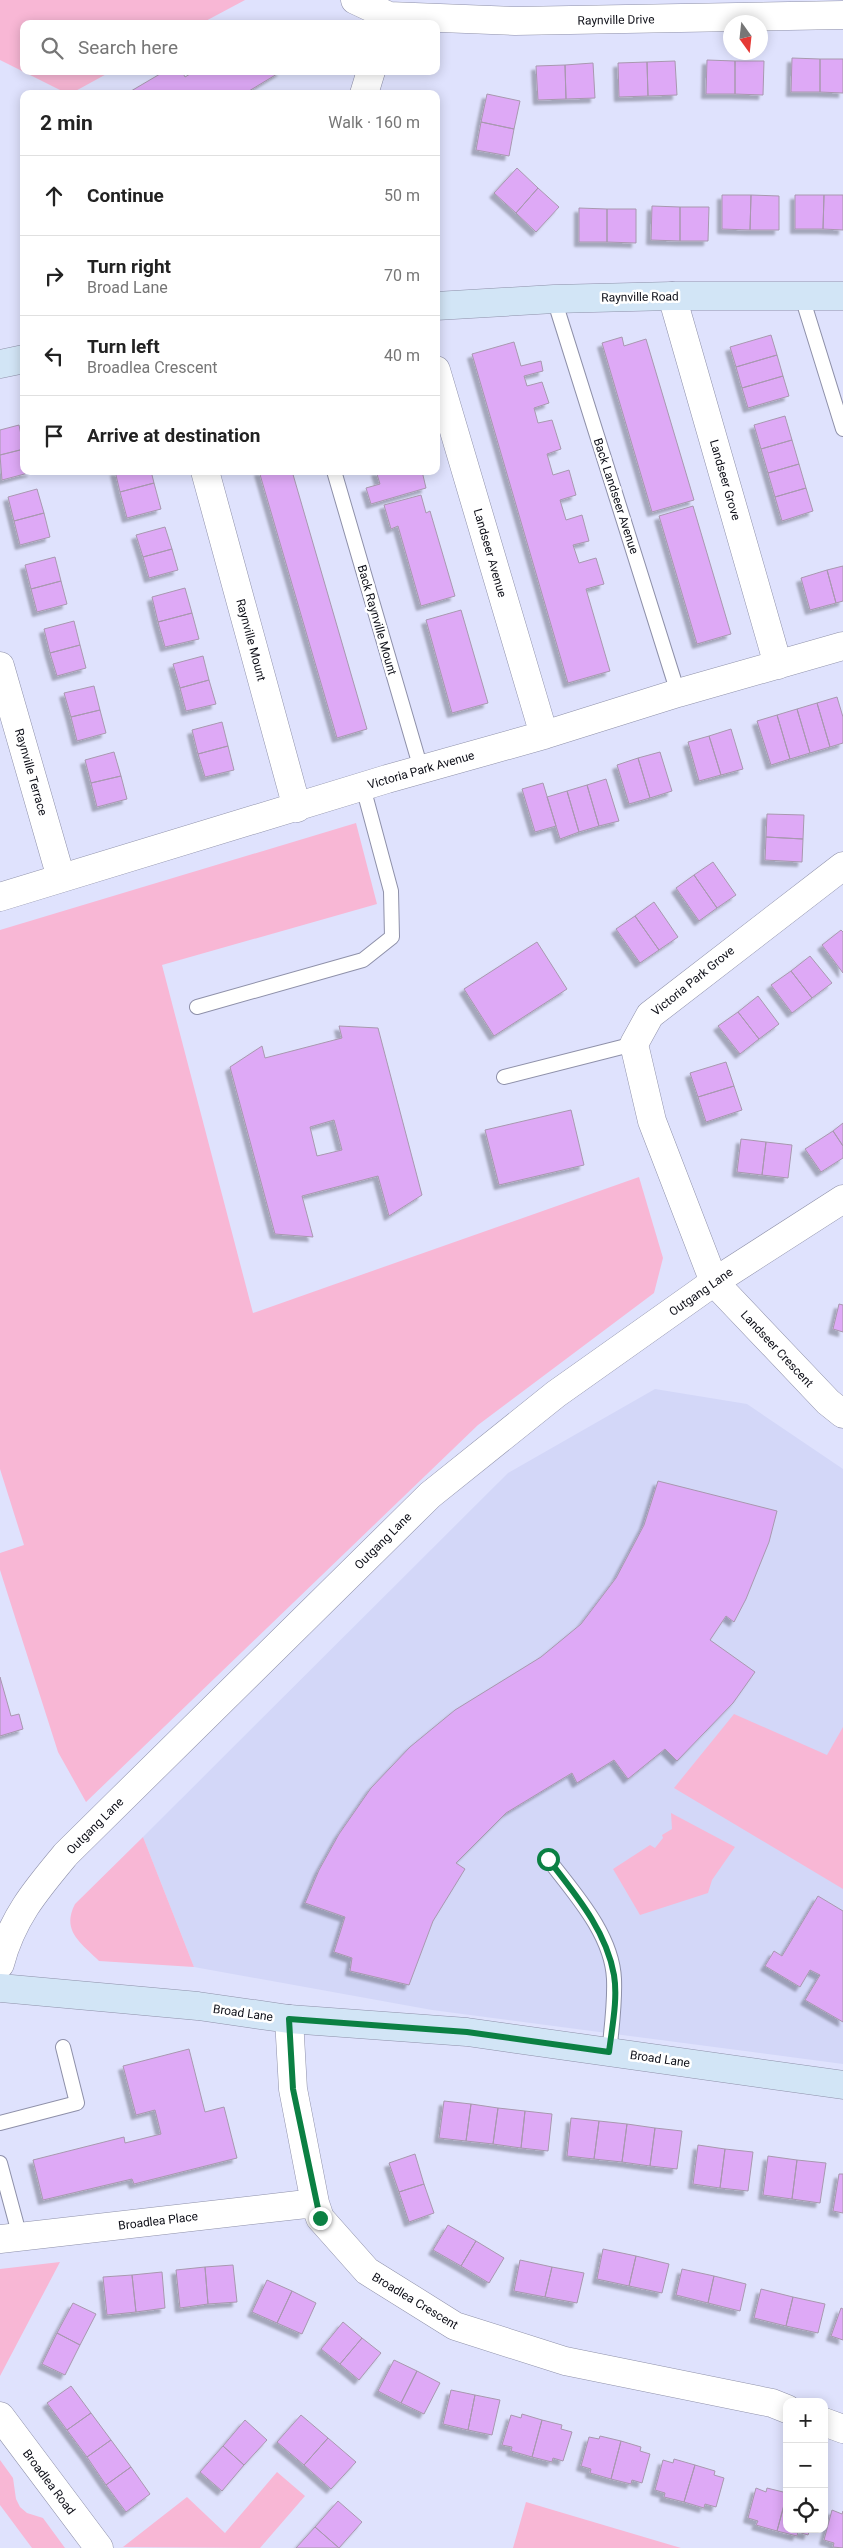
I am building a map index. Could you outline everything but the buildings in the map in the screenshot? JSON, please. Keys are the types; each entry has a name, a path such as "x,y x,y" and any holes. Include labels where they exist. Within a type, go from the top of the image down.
{"street":[{"path":"354,0 388,20"},
{"name":"Raynville Drive","path":"388,20 488,10 843,15"},
{"path":"365,90 370,75"},
{"name":"Raynville Road","path":"440,306 554,299 672,296 843,296"},
{"name":"Landseer Grove","path":"672,296 778,665"},
{"path":"0,364 20,360"},
{"name":"Landseer Avenue","path":"440,384 544,735"},
{"name":"Raynville Mount","path":"206,475 297,808"},
{"name":"Victoria Park Avenue","path":"0,897 297,808 363,786 544,735 678,693 843,646"},
{"name":"Raynville Terrace","path":"0,666 61,878"},
{"name":"Victoria Park Grove","path":"634,1044 650,1016 843,866"},
{"path":"634,1044 652,1121 714,1282"},
{"name":"Outgang Lane","path":"0,1964 5,1944 28,1899 66,1854 430,1495 556,1394 714,1282 843,1199"},
{"name":"Landseer Crescent","path":"714,1282 828,1402 843,1414"},
{"name":"Broad Lane","path":"0,1988 198,2006 289,2019 467,2032 843,2085"},
{"name":"Broadlea Crescent","path":"289,2019 293,2089 315,2203 320,2218 367,2271 455,2326 565,2361 772,2403 783,2407"},
{"name":"Broadlea Place","path":"10,2238 315,2203"},
{"name":"Broadlea Road","path":"0,2416 99,2548"},
{"path":"828,2423 843,2429"}],"lane":[{"path":"802,297 843,429"},
{"name":"Back Landseer Avenue","path":"554,299 678,693"},
{"name":"Back Raynville Mount","path":"335,475 421,770"},
{"path":"197,1007 363,960 392,937 391,891 363,786"},
{"path":"504,1077 634,1044"},
{"path":"548,1859 595,1923 608,1952 614,1977 609,2052"},
{"path":"0,2123 77,2104 63,2047"},
{"path":"0,2164 10,2238"}],"shaded area":[{"path":"0,0 245,0 208,20 20,20 20,70 0,60"},
{"path":"30,75 105,75 77,90 60,90"},
{"path":"356,823 377,904 162,965 253,1313 639,1177 663,1258 654,1293 478,1425 86,1802 58,1752 0,1570 0,1553 24,1545 0,1469 0,930"},
{"path":"655,1389 747,1404 843,1469 843,2064 432,2010 194,1967 143,1837 508,1473"},
{"path":"734,1714 827,1755 843,1727 843,1889 674,1788"},
{"path":"671,1813 735,1847 712,1880 708,1893 640,1915 613,1869 650,1845 655,1848 663,1838 662,1835 672,1829"},
{"path":"143,1837 194,1967 99,1961 80,1942 72,1929 70,1922 71,1913 75,1904"},
{"path":"60,2262 0,2376 0,2269"},
{"path":"0,2460 13,2478 16,2499 20,2507 27,2513 43,2518 65,2548 32,2548 0,2505"},
{"path":"277,2472 305,2496 260,2548 123,2547 187,2497 225,2533"},
{"path":"526,2502 681,2548 513,2548"}],"route":[{"path":"320,2218 315,2203 293,2089 289,2019 467,2032 609,2052 614,1977 608,1952 595,1923 548,1859"}]}
